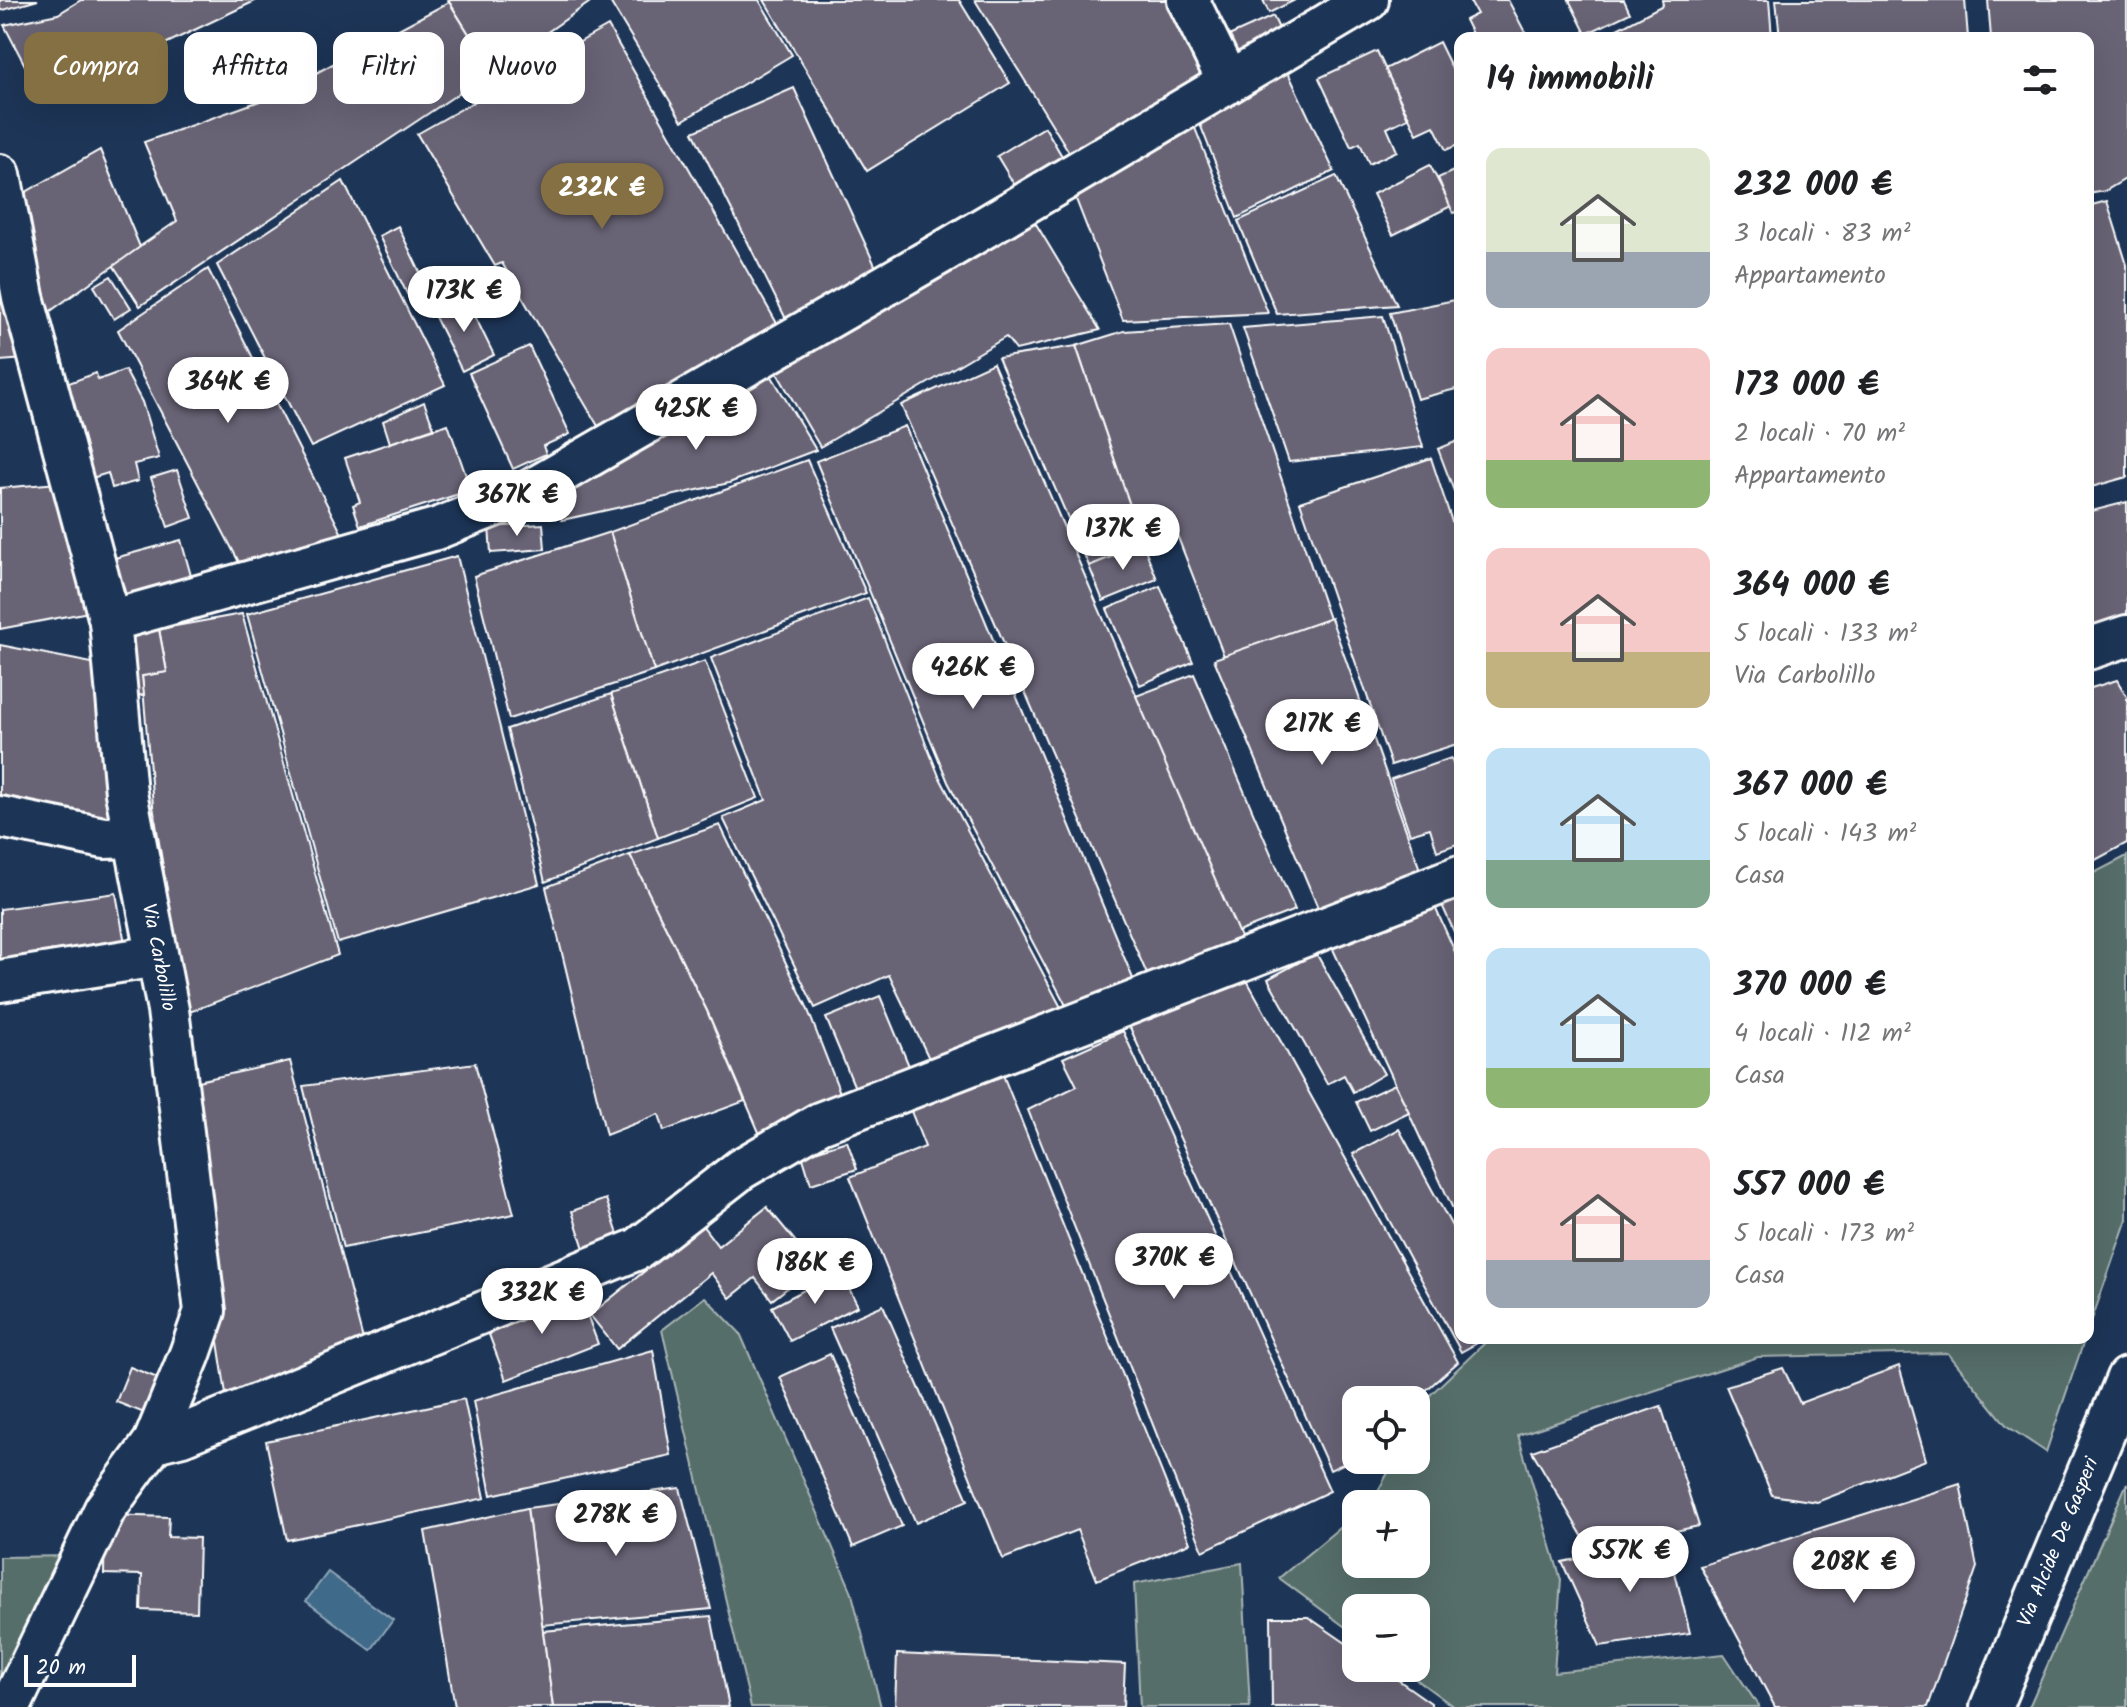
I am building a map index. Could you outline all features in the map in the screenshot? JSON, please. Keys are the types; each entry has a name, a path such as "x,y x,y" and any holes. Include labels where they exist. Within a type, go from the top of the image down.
{"street":[{"path":"1188,0 1228,82"},
{"path":"110,621 436,529 524,494 811,329 1368,0"},
{"name":"Via Carbolillo","path":"0,175 23,297 110,621 132,837 168,1010 205,1311 154,1442 105,1509 10,1707"},
{"path":"2094,647 2127,636"},
{"path":"0,817 104,838 132,837"},
{"path":"154,1442 182,1435 638,1249 741,1169 820,1123 1454,878"},
{"path":"0,981 157,956"},
{"name":"Via Alcide De Gasperi","path":"1991,1707 2127,1378"}],"green space":[{"path":"2127,856 2127,1219 2094,1314 2094,873"},
{"path":"705,1297 740,1333 851,1590 881,1707 751,1707 662,1330"},
{"path":"1484,1344 2083,1344 2046,1452 2007,1426 1948,1353 1758,1357 1518,1435 1561,1580 1554,1672 1724,1654 1759,1707 1454,1707 1420,1682 1430,1682 1430,1594 1342,1594 1342,1625 1279,1578 1342,1526 1342,1578 1430,1578 1430,1490 1378,1490 1387,1474 1430,1474 1430,1396"},
{"path":"2127,1483 2127,1707 2029,1707"},
{"path":"75,1556 0,1704 0,1557"},
{"path":"1242,1563 1250,1707 1140,1707 1134,1584"}],"water":[{"path":"328,1572 393,1620 371,1650 306,1601"}],"building":[{"path":"0,0 38,0 0,11"},
{"path":"81,0 257,0 190,32 184,32 184,35 168,43 168,32 24,32 24,64 4,25 58,14"},
{"path":"448,0 593,0 547,32 468,32"},
{"path":"609,0 759,0 792,55 682,121"},
{"path":"764,0 959,0 1010,83 867,171"},
{"path":"975,0 1167,0 1208,84 1074,160"},
{"path":"1263,0 1295,0 1269,13"},
{"path":"1469,0 1508,0 1525,32 1471,32 1465,20 1477,14"},
{"path":"1569,0 1624,0 1630,13 1585,32"},
{"path":"1662,0 1769,0 1772,32 1611,32 1663,5"},
{"path":"1776,0 1965,0 1968,32 1779,32"},
{"path":"1988,0 2127,0 2127,178 2105,191 2094,193 2094,32 1991,32"},
{"path":"449,2 468,32 460,32 460,92 444,103 444,32 393,32"},
{"path":"1273,16 1285,41 1234,64 1222,39"},
{"path":"608,26 783,334 605,438 502,263 495,266 417,134 470,104 585,104 585,39"},
{"path":"1439,42 1454,73 1454,147 1446,150 1434,126 1417,134 1385,69"},
{"path":"1377,51 1408,118 1387,128 1397,151 1369,164 1360,143 1351,147 1319,78"},
{"path":"333,64 333,104 443,104 140,306 113,265 177,221 144,142 251,104 317,104 317,72"},
{"path":"1285,66 1334,171 1237,218 1198,119"},
{"path":"794,88 879,274 789,325 693,132"},
{"path":"1193,123 1268,313 1123,320 1072,189"},
{"path":"1045,127 1063,158 1015,186 997,156"},
{"path":"100,150 140,247 38,320 12,200"},
{"path":"1430,165 1451,206 1393,235 1373,194"},
{"path":"1454,171 1454,213 1453,213 1438,178"},
{"path":"1336,176 1397,305 1277,314 1238,221"},
{"path":"343,181 445,385 311,447 217,265"},
{"path":"2107,201 2127,265 2127,477 2094,486 2094,204"},
{"path":"1030,214 1100,330 1016,350 1006,337 820,447 773,366"},
{"path":"398,226 429,291 410,300 379,236"},
{"path":"208,269 344,538 241,566 118,330"},
{"path":"111,276 131,308 114,319 94,286"},
{"path":"465,296 494,355 462,371 433,313"},
{"path":"9,299 26,359 0,361 0,300"},
{"path":"1454,300 1454,390 1417,399 1390,313"},
{"path":"1383,316 1423,447 1289,462 1243,328"},
{"path":"1229,324 1329,619 1224,656 1177,535 1143,544 1076,346 1124,331"},
{"path":"529,346 570,434 543,446 546,454 513,469 469,373"},
{"path":"1076,346 1143,544 1089,566 998,358"},
{"path":"993,363 1242,940 1149,979 901,405"},
{"path":"125,370 142,402 159,458 134,464 138,481 112,488 108,473 92,478 66,384 96,373 98,380"},
{"path":"768,370 816,450 729,483 562,520 551,495"},
{"path":"424,402 434,428 390,443 383,421"},
{"path":"448,424 471,490 360,526 353,505 360,502 345,458"},
{"path":"905,426 1136,986 1070,1013 948,782 816,461"},
{"path":"1454,442 1454,491 1438,449"},
{"path":"1431,458 1454,528 1454,745 1391,765 1300,502"},
{"path":"807,460 866,593 654,671 610,532"},
{"path":"177,470 193,518 168,527 151,478"},
{"path":"58,483 94,611 0,629 0,488"},
{"path":"2127,502 2127,627 2094,638 2094,510"},
{"path":"543,524 545,549 491,553 489,527"},
{"path":"610,532 654,671 509,719 474,576"},
{"path":"181,540 195,590 118,611 104,561"},
{"path":"1143,544 1157,579 1103,601 1089,566"},
{"path":"457,556 539,884 338,943 247,614"},
{"path":"1160,586 1193,662 1140,685 1107,609"},
{"path":"868,598 939,776 1065,1015 935,1071 889,975 815,1008 723,818 766,800 711,658"},
{"path":"242,614 338,955 187,1013 153,806 142,676 167,672 159,629"},
{"path":"1331,618 1424,881 1323,920 1214,659"},
{"path":"157,619 167,672 142,676 144,695 131,696 128,632"},
{"path":"0,645 97,664 109,829 0,808"},
{"path":"705,661 758,798 658,838 611,694"},
{"path":"1194,674 1295,910 1238,932 1136,696"},
{"path":"2117,680 2127,697 2127,843 2094,861 2094,687"},
{"path":"611,694 658,838 545,882 507,729"},
{"path":"1451,758 1454,767 1454,845 1437,851 1430,828 1410,834 1391,779"},
{"path":"720,825 806,1005 842,1098 761,1137 707,1011 630,855"},
{"path":"630,855 707,1011 745,1101 664,1131 659,1114 606,1135 546,887"},
{"path":"116,893 126,949 0,970 0,909"},
{"path":"1454,900 1454,932 1442,905"},
{"path":"1435,907 1454,950 1454,1211 1332,947"},
{"path":"1316,953 1384,1074 1353,1092 1344,1075 1327,1084 1268,979"},
{"path":"1243,973 1458,1362 1430,1387 1342,1386 1342,1464 1330,1470 1127,1021"},
{"path":"880,996 909,1066 855,1088 826,1018"},
{"path":"1123,1031 1330,1491 1203,1551 1028,1110 1077,1086 1063,1058"},
{"path":"290,1061 366,1351 228,1407 214,1316 193,1082"},
{"path":"475,1063 514,1214 343,1248 303,1086"},
{"path":"1003,1075 1190,1543 1097,1580 1077,1530 1003,1559 850,1177 925,1147 911,1111"},
{"path":"1395,1084 1409,1112 1370,1131 1356,1102"},
{"path":"1399,1129 1454,1230 1454,1339 1353,1154"},
{"path":"847,1141 857,1169 811,1184 802,1155"},
{"path":"606,1199 622,1246 587,1258 572,1211"},
{"path":"767,1207 796,1242 781,1254 800,1278 772,1300 755,1278 730,1298 711,1273 617,1349 590,1315 702,1225 718,1246"},
{"path":"840,1271 858,1306 790,1341 772,1307"},
{"path":"579,1293 598,1344 506,1380 487,1329"},
{"path":"883,1305 968,1500 916,1523 830,1328"},
{"path":"1457,1344 1475,1344 1461,1352"},
{"path":"653,1350 671,1455 491,1495 473,1401"},
{"path":"830,1354 902,1526 853,1547 780,1377"},
{"path":"1899,1366 1926,1460 1817,1502 1772,1495 1726,1386 1783,1368 1800,1403"},
{"path":"130,1367 170,1383 157,1418 116,1402"},
{"path":"464,1399 485,1498 287,1540 266,1441"},
{"path":"1661,1406 1699,1526 1590,1549 1532,1451"},
{"path":"1960,1484 1977,1567 1928,1707 1775,1707 1700,1566"},
{"path":"680,1488 711,1609 542,1625 527,1508"},
{"path":"527,1508 553,1707 455,1707 425,1531"},
{"path":"105,1515 169,1517 168,1537 199,1538 197,1612 141,1610 142,1575 104,1574"},
{"path":"1667,1540 1690,1633 1600,1646 1562,1562"},
{"path":"711,1616 729,1707 553,1707 543,1631"},
{"path":"1271,1617 1308,1617 1342,1640 1342,1682 1401,1682 1431,1703 1431,1707 1272,1707"},
{"path":"897,1654 1125,1664 1123,1707 895,1707"}]}
